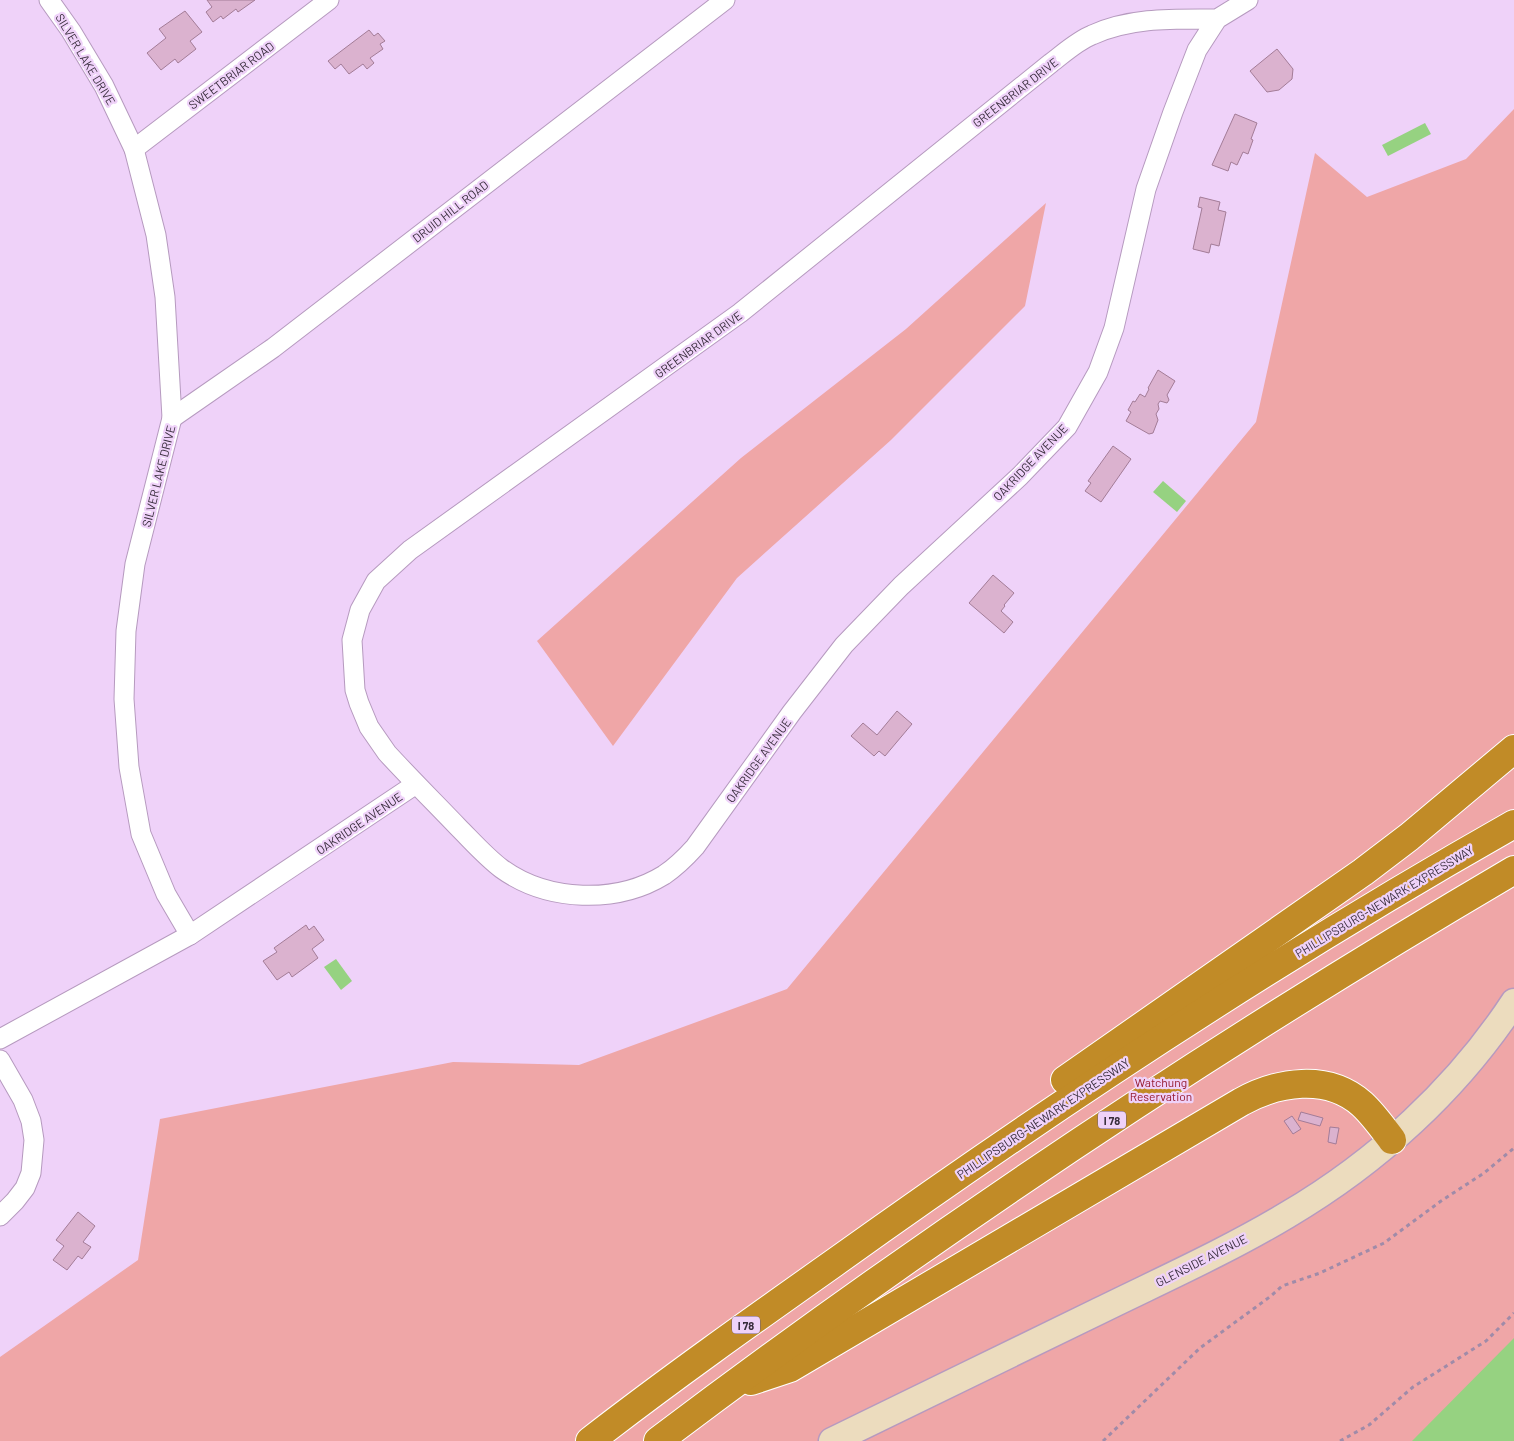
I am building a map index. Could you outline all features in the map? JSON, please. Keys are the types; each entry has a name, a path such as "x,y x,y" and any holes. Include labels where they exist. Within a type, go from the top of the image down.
{"highway":[{"path":"1038,1119 1056,1086 1363,872 1409,837 1514,748"},
{"name":"PHILLIPSBURG-NEWARK EXPRESSWAY","path":"590,1441 665,1384 895,1218 1038,1119 1247,984 1514,824"},
{"name":"I 78","path":"658,1441 724,1391 962,1221 1114,1118 1268,1019 1514,870"},
{"path":"724,1391 790,1368 1240,1102 1264,1090 1309,1084 1336,1089 1361,1103 1392,1140"}],"main road":[{"name":"GLENSIDE AVENUE","path":"832,1441 1176,1274 1266,1227 1307,1203 1392,1140 1454,1081 1514,1002"}],"street":[{"name":"SILVER LAKE DRIVE","path":"49,0 71,31 104,86 134,149 156,235 165,297 172,418 135,564 126,631 124,699 129,767 141,834 166,894 190,935"},
{"name":"SWEETBRIAR ROAD","path":"134,149 329,0"},
{"name":"DRUID HILL ROAD","path":"172,418 273,348 725,0"},
{"name":"OAKRIDGE AVENUE","path":"0,1039 190,935 416,784 503,870 550,890 586,896 617,893 640,887 665,874 681,862 695,847 792,712 844,645 901,586 1020,476 1067,426 1098,372 1114,328 1146,189 1172,112 1198,50 1217,19 1248,0"},
{"name":"GREENBRIAR DRIVE","path":"416,784 376,739 364,716 355,690 352,640 355,625 360,610 376,581 390,567 410,550 740,313 1050,63 1091,35 1131,22 1167,19 1217,19"},
{"path":"0,1060 23,1100 32,1121 34,1140 32,1174 16,1201 0,1216"}],"path":[{"path":"1103,1441 1200,1348 1282,1286 1320,1273 1384,1243 1484,1173 1514,1148"},
{"path":"1340,1441 1369,1425 1413,1387 1486,1341 1514,1313"}],"green space":[{"name":"Watchung Reservation","path":"1514,109 1514,1441 0,1441 0,1357 138,1260 160,1119 453,1062 579,1065 787,989 1256,422 1315,153 1367,197 1466,159"},
{"path":"1046,203 1025,306 891,440 737,578 613,746 537,641 741,458 906,329"}],"shaded area":[{"path":"1425,123 1431,134 1388,156 1382,145"},
{"path":"1163,481 1186,501 1177,512 1153,492"},
{"path":"336,959 352,981 341,990 324,967"},
{"path":"1514,1338 1514,1441 1412,1441"}],"building":[{"path":"207,0 255,0 238,12 236,9 223,19 221,16 213,22 206,12 212,7"},
{"path":"185,11 202,32 190,41 196,49 178,63 175,59 161,70 147,53 166,38 159,29"},
{"path":"369,30 374,36 378,33 385,41 380,44 383,49 370,58 374,63 367,69 363,64 349,74 341,64 335,69 328,61"},
{"path":"1277,49 1293,69 1292,79 1279,90 1267,92 1250,71"},
{"path":"1235,114 1257,123 1248,154 1243,152 1237,165 1231,162 1228,171 1212,165"},
{"path":"1200,197 1220,202 1218,210 1226,212 1219,246 1211,244 1209,253 1193,249 1202,208 1198,207"},
{"path":"1158,370 1175,381 1167,395 1169,400 1167,403 1160,401 1158,404 1159,409 1156,414 1158,420 1153,433 1149,434 1126,421 1131,412 1128,410 1133,401 1135,402 1140,394 1145,397"},
{"path":"1113,446 1131,459 1101,502 1085,491 1091,483 1088,481"},
{"path":"993,575 1014,593 1001,611 1013,622 1004,633 969,603"},
{"path":"897,711 912,724 885,756 879,751 874,756 851,736 863,723 877,735"},
{"path":"306,925 309,930 314,926 324,940 312,949 318,958 292,977 289,972 277,980 263,961 277,952 274,948"},
{"path":"1301,1112 1323,1118 1320,1126 1298,1120"},
{"path":"1292,1116 1301,1129 1293,1134 1284,1121"},
{"path":"1330,1127 1339,1128 1336,1144 1328,1142"},
{"path":"78,1212 95,1226 83,1242 91,1247 82,1259 78,1256 67,1270 53,1260 64,1246 56,1240"}]}
